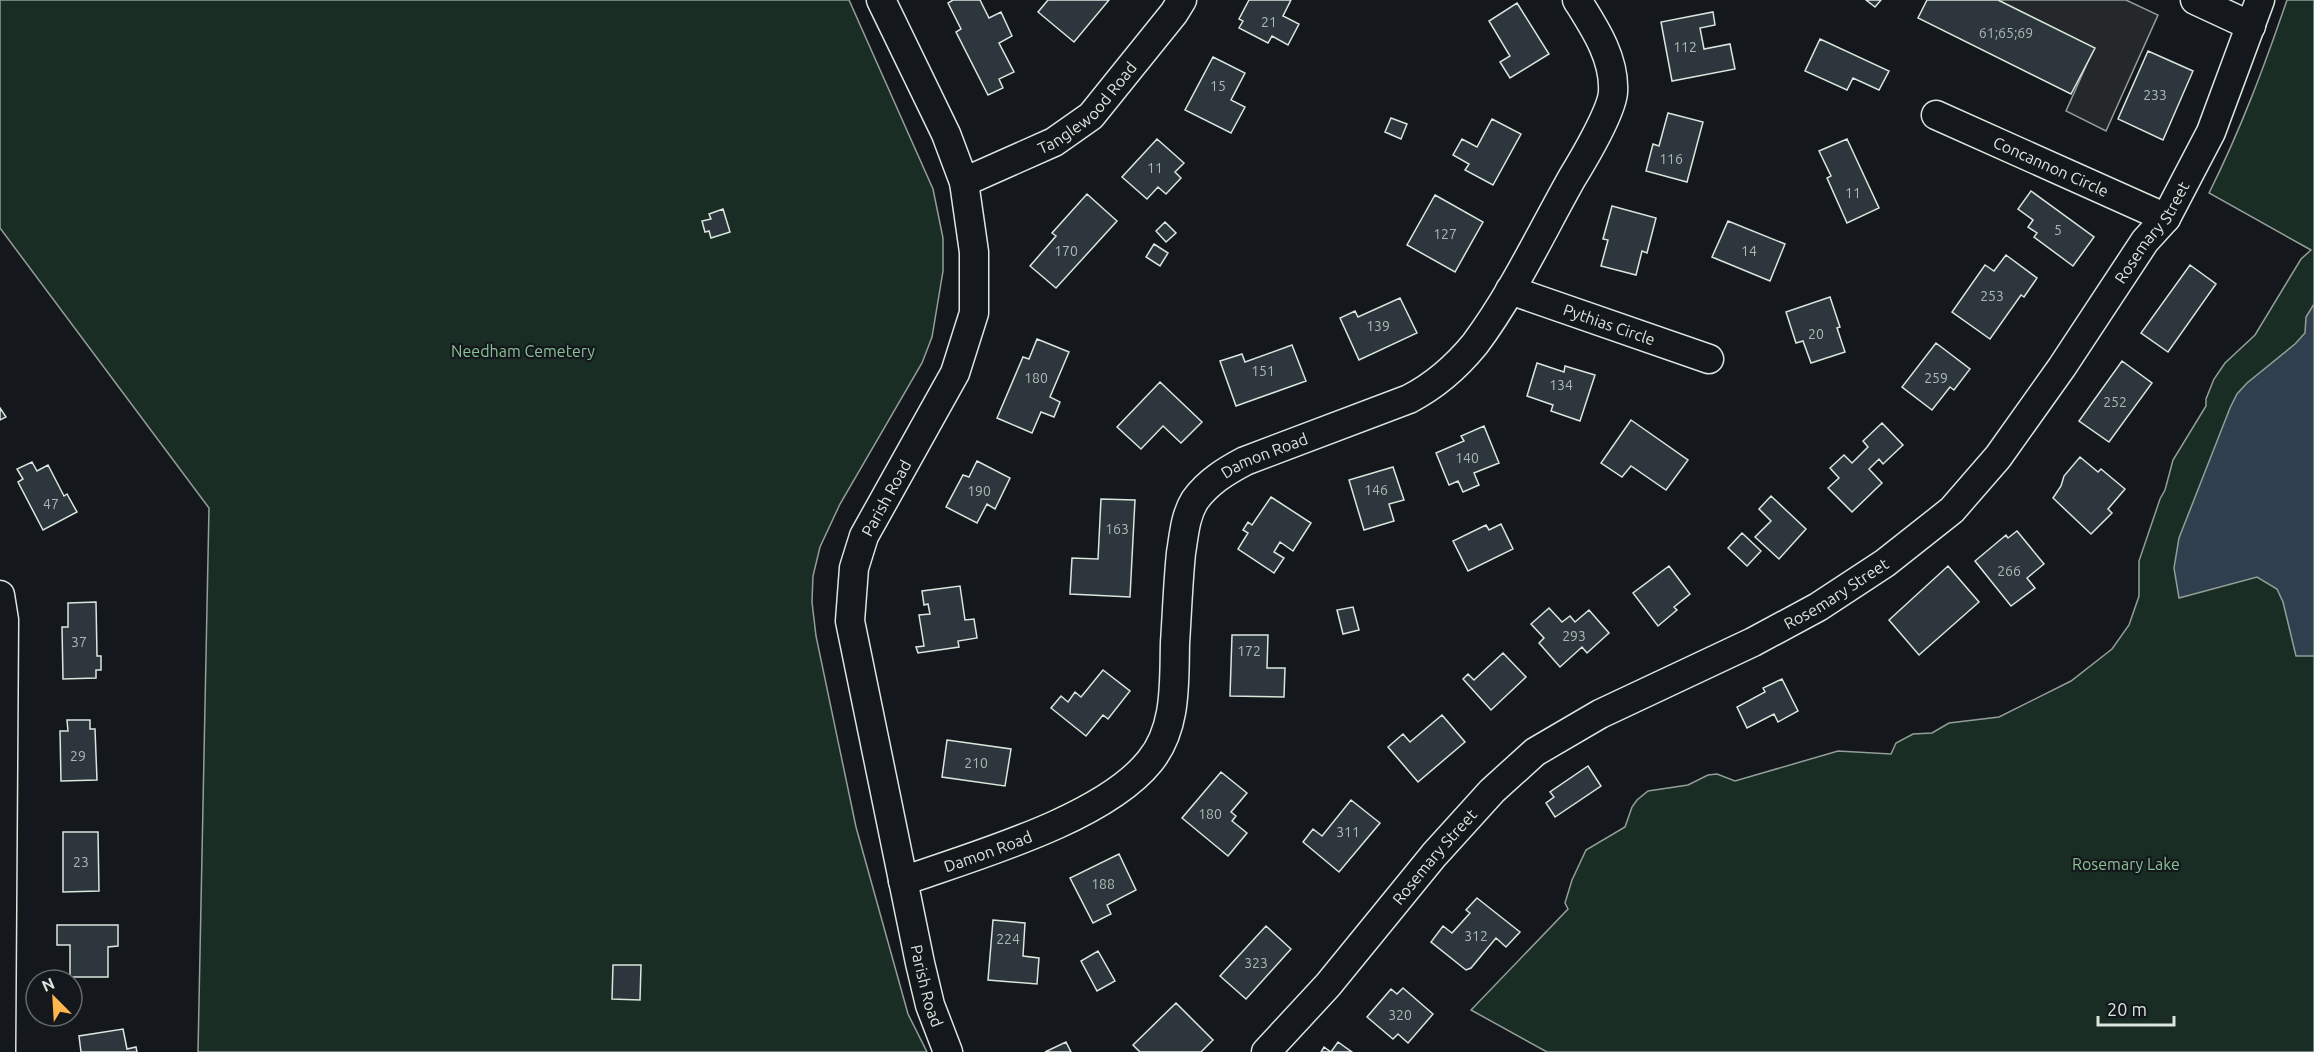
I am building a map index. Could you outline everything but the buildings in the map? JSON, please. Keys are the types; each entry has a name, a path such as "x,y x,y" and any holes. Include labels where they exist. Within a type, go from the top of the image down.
{"street":[{"name":"Parish Road","path":"881,0 946,134 964,182 974,252 974,313 955,373 864,536 854,568 850,621 930,1005 948,1052"},
{"name":"Tanglewood Road","path":"964,182 1054,142 1091,116 1182,0"},
{"name":"Damon Road","path":"903,881 1035,834 1085,810 1122,788 1140,772 1160,747 1173,704 1178,578 1184,530 1195,501 1209,484 1226,471 1245,461 1425,391 1475,344 1510,290 1597,134 1614,94 1612,67 1594,28 1577,0"},
{"path":"2195,0 2255,13"},
{"name":"Rosemary Street","path":"1266,1052 1328,985 1434,855 1492,791 1535,752 1600,714 1753,642 1818,607 1885,563 1952,510 1998,457 2062,368 2145,242 2166,218 2211,132 2255,13"},
{"name":"Concannon Circle","path":"1936,115 2166,218"},
{"name":"Pythias Circle","path":"1510,290 1709,358"},
{"path":"0,595 4,620 1,1052"}],"green space":[{"name":"Needham Cemetery","path":"0,0 849,0 933,189 943,238 943,271 932,337 922,363 840,504 820,547 813,576 812,602 816,636 856,827 908,1014 927,1052 198,1052 209,508 0,228"},
{"name":"Rosemary Lake","path":"2287,0 2314,0 2314,1052 1547,1052 1471,1010 1568,909 1565,903 1572,880 1586,850 1625,827 1632,807 1648,791 1688,785 1708,775 1717,774 1735,781 1838,751 1891,754 1896,743 1913,734 1932,733 1949,723 1999,717 2071,681 2112,649 2129,625 2139,596 2139,561 2165,490 2173,460 2206,406 2206,399 2214,379 2225,363 2255,335 2301,259 2311,250 2209,193 2251,98"}],"shaded area":[{"path":"1998,0 2126,0 2158,15 2106,131 2066,111 2094,48"}],"water":[{"path":"2314,304 2314,656 2296,656 2283,602 2277,589 2257,577 2179,598 2174,568 2179,538 2237,394 2305,333 2306,317"}]}
